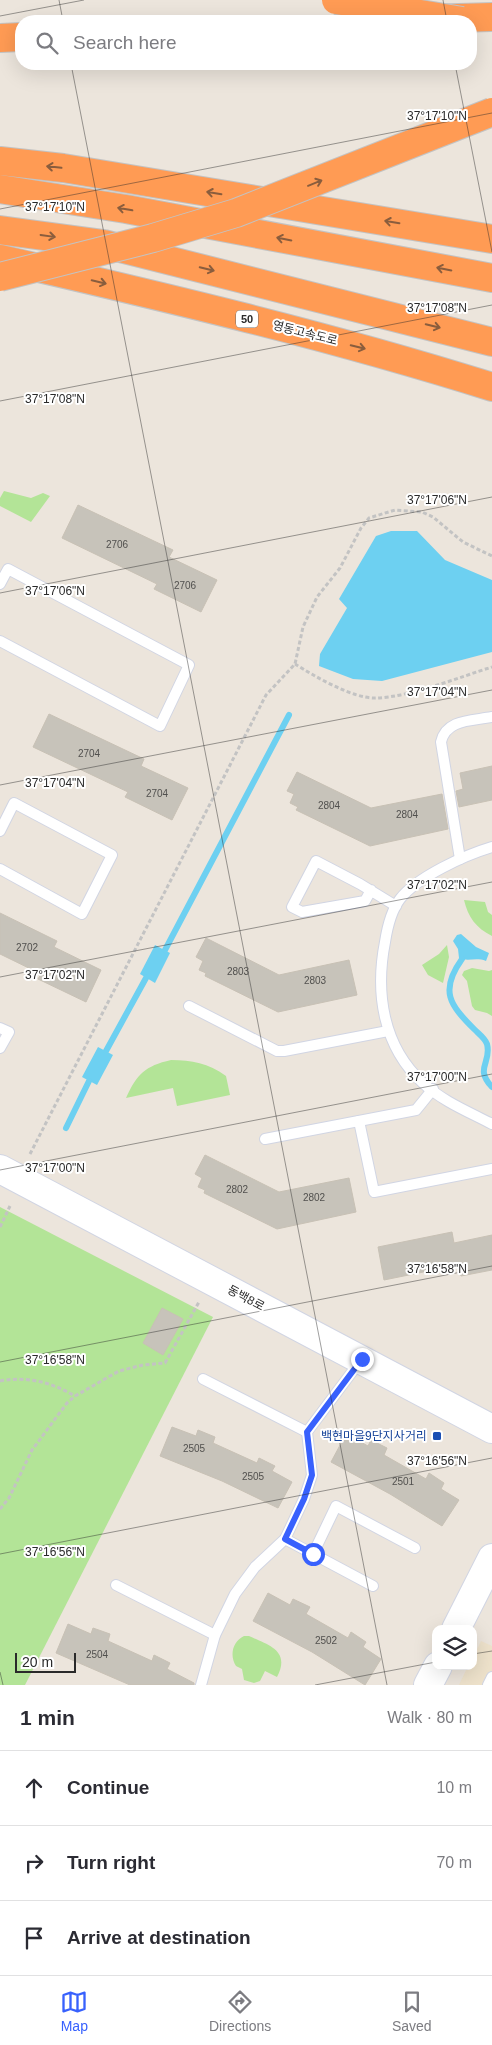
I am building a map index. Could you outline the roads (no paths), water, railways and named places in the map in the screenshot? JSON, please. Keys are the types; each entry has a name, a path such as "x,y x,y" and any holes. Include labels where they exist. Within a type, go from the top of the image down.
{"highway":[{"path":"336,0 426,15"},
{"path":"477,17 492,17"},
{"path":"477,24 492,28"},
{"path":"0,38 15,37"},
{"path":"0,276 153,238 236,213 492,112"},
{"path":"0,161 73,170 492,239"},
{"path":"0,189 126,209 492,278"},
{"path":"0,230 104,244 492,342"},
{"name":"영동고속도로","path":"0,259 159,296 394,356 492,387"}],"street":[{"name":"동백8로","path":"0,1169 492,1429"},
{"path":"458,1625 492,1558"},
{"path":"428,1685 436,1670"}],"lane":[{"path":"0,584 8,569 190,665 160,726 0,640"},
{"path":"460,859 440,742 446,729 455,724 492,717"},
{"path":"0,831 14,803 112,855 82,914 0,869"},
{"path":"492,847 460,859 414,886 400,900 386,934 381,974 383,1011 388,1031 408,1066 432,1090 492,1124"},
{"path":"371,890 365,901 302,912 292,907 316,861 371,890 396,906"},
{"path":"188,1006 277,1051 388,1031"},
{"path":"0,1028 9,1032 0,1048"},
{"path":"265,1139 416,1110 432,1090"},
{"path":"359,1121 374,1192 492,1169"},
{"path":"201,1685 215,1635 235,1594 255,1567 285,1539 304,1499 312,1475 307,1432 362,1359"},
{"path":"204,1379 307,1432"},
{"path":"313,1554 336,1506 415,1548"},
{"path":"285,1539 372,1586"},
{"path":"116,1585 215,1635"},
{"path":"488,1685 492,1677"}],"water":[{"path":"391,531 417,531 445,560 492,580 492,652 382,681 353,679 319,666 320,654 347,608 339,599 376,536"},
{"path":"461,934 476,947 489,953 486,961 459,958 458,949 453,941 457,935"},
{"path":"155,945 170,953 155,983 140,974"},
{"path":"98,1047 113,1055 97,1085 82,1077"}],"waterway":[{"path":"165,950 289,715"},
{"path":"462,959 451,980 450,997 459,1012 487,1044 488,1051 484,1075 492,1087"},
{"path":"106,1051 146,978"},
{"path":"66,1128 89,1081"}],"place":[{"name":"백현마을9단지사거리","path":"437,1436"}]}
